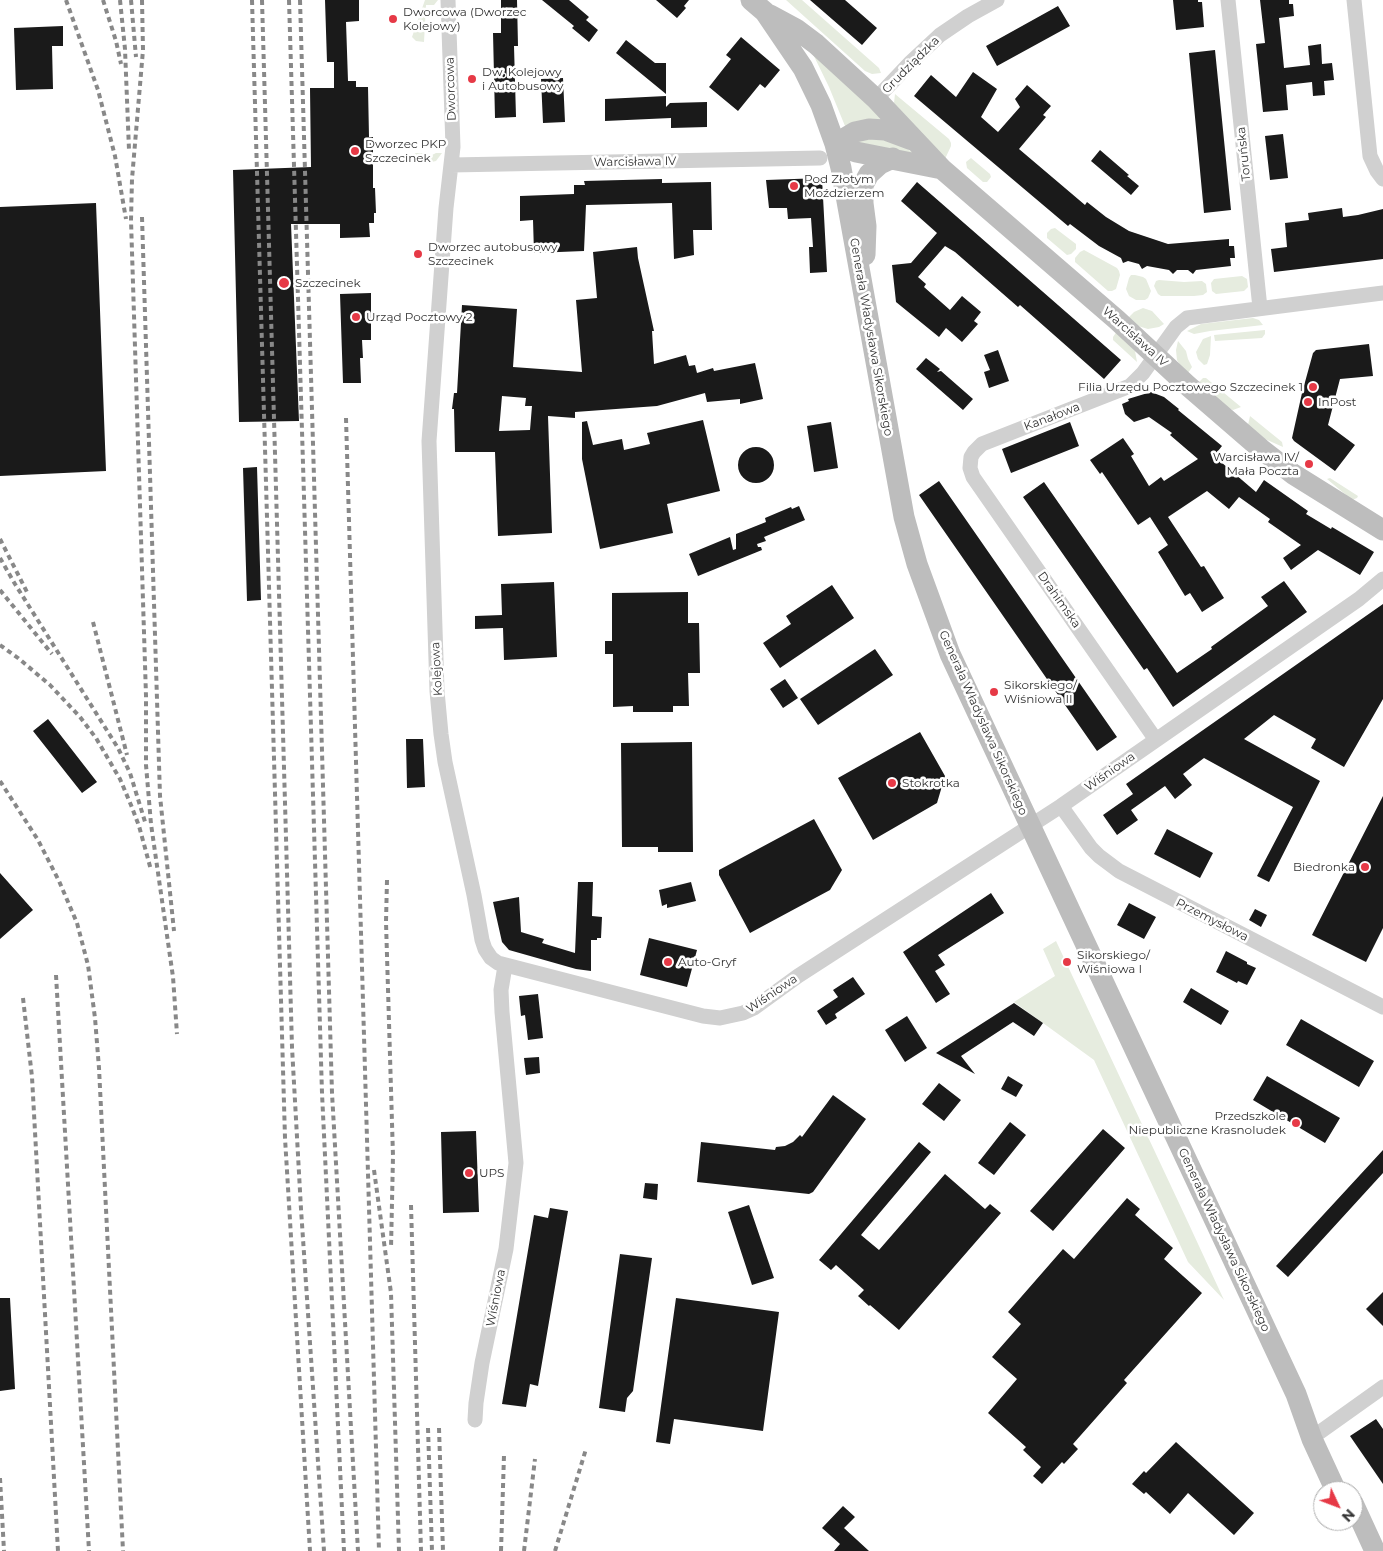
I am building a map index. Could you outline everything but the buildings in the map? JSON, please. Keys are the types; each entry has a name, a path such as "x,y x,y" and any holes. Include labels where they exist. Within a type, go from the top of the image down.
{"street":[{"name":"Dworcowa","path":"435,358 446,208 453,147 448,0"},
{"name":"Grudziądzka","path":"876,99 940,35 968,16 997,0"},
{"name":"Toruńska","path":"1228,0 1260,308"},
{"path":"1354,0 1370,156 1377,172 1383,179"},
{"name":"Warcisława IV","path":"758,6 796,29 816,44 876,99 942,169 1103,308 1261,449 1293,474 1383,530"},
{"name":"Generała Władysława Sikorskiego","path":"758,6 802,68 821,105 827,151 841,168 904,517 916,564 950,654 1296,1394 1312,1439 1331,1481"},
{"name":"Warcisława IV","path":"827,151 855,132 869,129 885,130 918,143"},
{"name":"Warcisława IV","path":"451,166 827,151 856,152 942,169"},
{"path":"863,295 866,226 863,185 869,174 880,164 893,158"},
{"name":"Kanałowa","path":"970,457 982,444 1130,386 1143,374 1176,327 1187,318 1383,293"},
{"name":"Kolejowa","path":"435,358 430,416 429,465 440,734 482,940 491,958 505,966"},
{"name":"Drahimska","path":"970,457 970,468 973,476 1156,740"},
{"name":"Wiśniowa","path":"475,1420 482,1363 506,1249 516,1164 502,1012 505,966 704,1016 720,1018 754,1008 798,976 1061,806 1359,598 1383,579"},
{"name":"Przemysłowa","path":"1061,806 1091,848 1119,872 1383,1008"},
{"path":"1320,1432 1383,1388"},
{"name":"Generała Władysława Sikorskiego","path":"1296,1394 1320,1432 1343,1481"},
{"path":"1363,1525 1375,1551"},
{"path":"1355,1531 1364,1551"}],"shaded area":[{"path":"425,0 438,0 434,5 426,5 424,42 416,41 412,37"},
{"path":"786,0 802,0 879,68 881,73 872,74 865,71"},
{"path":"810,48 890,122 845,126"},
{"path":"895,94 949,139 951,146 945,159 894,103"},
{"path":"880,138 904,147 924,159 853,141"},
{"path":"415,153 423,153 430,156 442,153 436,161 427,163 419,160"},
{"path":"971,158 990,174 991,177 987,182 983,182 967,168 966,162"},
{"path":"1055,228 1076,244 1076,249 1071,254 1067,255 1047,238 1047,233"},
{"path":"1084,250 1117,268 1120,275 1116,289 1108,291 1075,262 1075,258"},
{"path":"1131,275 1146,279 1151,291 1145,300 1136,300 1129,296 1126,289"},
{"path":"1242,276 1247,279 1248,287 1244,291 1216,294 1212,291 1211,283 1214,279"},
{"path":"1156,281 1202,281 1206,284 1207,292 1203,295 1194,296 1161,296 1154,286"},
{"path":"1143,308 1152,311 1164,324 1148,329 1138,326 1128,318 1134,312"},
{"path":"1253,318 1259,320 1263,325 1194,334 1187,331 1201,324"},
{"path":"1265,330 1262,338 1215,341 1214,335"},
{"path":"1117,331 1135,351 1137,362 1113,340"},
{"path":"1211,336 1210,355 1207,364 1204,365 1198,359 1196,352 1203,339"},
{"path":"1178,341 1186,351 1192,367 1188,373 1177,360 1176,350"},
{"path":"1203,378 1206,378 1241,407 1233,410 1228,408 1198,383"},
{"path":"1250,416 1282,442 1283,447 1265,439 1248,425"},
{"path":"1330,478 1358,496 1357,498 1352,500 1327,479"},
{"path":"1056,941 1224,1300 1188,1262 1094,1060 1014,1002 1055,976 1043,949"}],"railway":[{"path":"66,0 98,90 115,156 126,219"},
{"path":"103,0 121,64"},
{"path":"120,0 125,49 129,150"},
{"path":"131,0 136,57"},
{"path":"142,0 143,50 132,179 131,220 146,696 146,765 151,824 173,977 177,1034"},
{"path":"252,0 285,1138 310,1551"},
{"path":"262,0 292,1047 324,1551"},
{"path":"289,0 322,1093 344,1551"},
{"path":"300,0 332,1093 358,1551"},
{"path":"142,217 160,796 174,931"},
{"path":"346,418 379,1551"},
{"path":"0,539 27,592"},
{"path":"0,558 118,748 130,773 146,825"},
{"path":"0,590 52,654"},
{"path":"93,622 127,755"},
{"path":"0,645 50,685 80,717 96,738 120,779 131,805 151,870"},
{"path":"0,781 38,840 59,881 77,923 88,965 99,1068 123,1551"},
{"path":"387,880 386,922 393,1156 391,1248"},
{"path":"56,975 89,1551"},
{"path":"23,998 32,1077 58,1551"},
{"path":"374,1170 391,1293 399,1551"},
{"path":"411,1205 421,1551"},
{"path":"428,1428 432,1551"},
{"path":"439,1428 443,1551"},
{"path":"555,1551 586,1449"},
{"path":"501,1551 504,1455"},
{"path":"524,1551 535,1459"},
{"path":"0,1478 4,1551"}],"place":[{"name":"Dworcowa (Dworzec Kolejowy)","path":"393,19"},
{"name":"Dw. Kolejowy i Autobusowy","path":"472,79"},
{"name":"Dworzec PKP Szczecinek","path":"355,151"},
{"name":"Pod Złotym Moździerzem","path":"794,186"},
{"name":"Dworzec autobusowy Szczecinek","path":"418,254"},
{"name":"Szczecinek","path":"284,283"},
{"name":"Urząd Pocztowy 2","path":"356,317"},
{"name":"Filia Urzędu Pocztowego Szczecinek 1","path":"1313,387"},
{"name":"InPost","path":"1308,402"},
{"name":"Warcisława IV/ Mała Poczta","path":"1309,464"},
{"name":"Sikorskiego/ Wiśniowa II","path":"994,692"},
{"name":"Stokrotka","path":"892,783"},
{"name":"Biedronka","path":"1365,867"},
{"name":"Auto-Gryf","path":"668,962"},
{"name":"Sikorskiego/ Wiśniowa I","path":"1067,962"},
{"name":"Przedszkole Niepubliczne Krasnoludek","path":"1296,1123"},
{"name":"UPS","path":"469,1173"}]}
